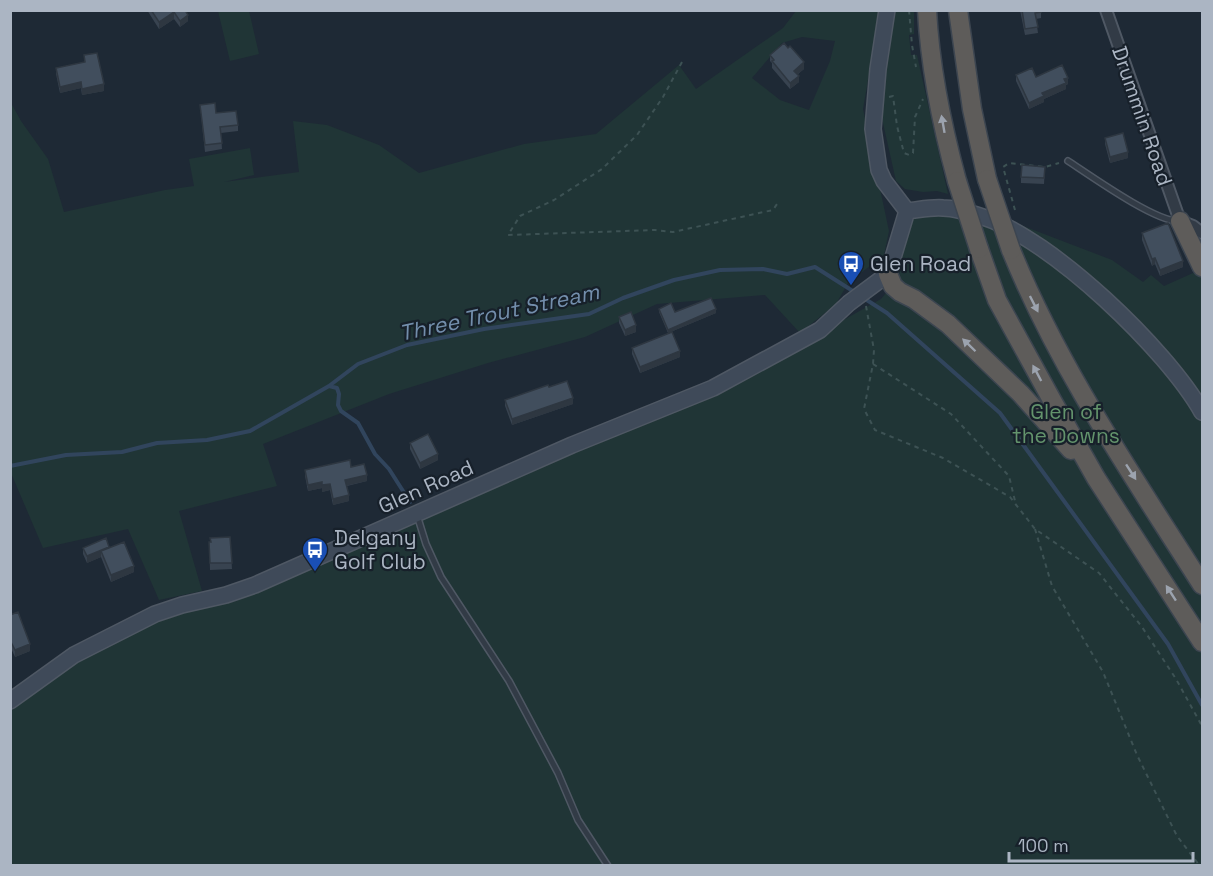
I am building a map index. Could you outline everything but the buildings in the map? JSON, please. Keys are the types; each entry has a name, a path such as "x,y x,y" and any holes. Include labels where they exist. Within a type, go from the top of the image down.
{"highway":[{"path":"927,10 931,52 947,144 997,300 1096,478 1203,642"},
{"path":"958,10 972,109 987,179 1011,250 1031,299 1092,412 1203,585"},
{"path":"1180,221 1203,267"},
{"path":"888,274 893,286 948,324 1021,394 1096,478"},
{"path":"1153,507 1178,531 1203,571"}],"main road":[{"path":"886,10 873,129 879,171 907,211"},
{"path":"907,211 944,208 954,210 985,218 1032,241 1095,291 1161,355 1203,412"},
{"path":"888,274 907,211"},
{"name":"Glen Road","path":"10,701 74,655 155,614 255,585 572,445 713,388 820,330 849,303 866,296 888,274"}],"street":[{"name":"Drummin Road","path":"1107,10 1123,64 1180,221"},
{"path":"1180,221 1203,233"}],"lane":[{"path":"1068,161 1148,211 1169,221 1180,221"},
{"path":"417,513 426,544 441,577 509,681 558,773 578,820 608,866"}],"path":[{"path":"909,10 914,61 918,72"},
{"path":"682,62 663,97 630,142 602,169 554,200 520,216 508,235 655,230 673,232 773,210 779,201"},
{"path":"886,99 890,95 893,96 904,153 909,155 913,153 915,117 923,98"},
{"path":"1012,200 1003,166 1009,163 1045,166 1068,161"},
{"path":"866,296 873,364 864,409 875,430 943,458 1010,497 1035,529 1099,573 1142,627 1203,726"},
{"path":"873,364 951,414 1009,476 1016,505"},
{"path":"1035,529 1052,586 1102,672 1137,755 1177,836 1200,866"}],"green space":[{"path":"218,11 249,11 259,54 230,61"},
{"path":"796,11 880,11 863,109 889,231 884,255 848,283 836,304 800,333 765,295 657,304 585,337 488,363 389,394 263,444 277,486 179,511 202,591 159,600 128,529 43,548 11,473 10,101 48,159 64,212 194,186 189,159 250,148 254,175 224,182 299,172 293,121 327,125 379,145 419,173 524,144 596,134 679,65 696,89 783,28","holes":["802,37 835,41 830,61 809,110 780,100 752,78 782,43"]},
{"path":"892,11 914,11 914,34 909,35 911,55 917,55 948,194 905,189 896,181 881,114 883,69"},
{"name":"Glen of the Downs","path":"944,211 1015,229 1013,222 1112,260 1143,282 1151,275 1164,286 1202,269 1202,865 11,866 11,709 76,662 158,621 189,610 235,601 572,454 692,405 881,299 899,277 902,249 910,220"}],"waterway":[{"name":"Three Trout Stream","path":"10,466 66,455 122,452 157,443 207,440 250,431 329,386 358,364 407,345 484,329 589,314 623,298 674,280 720,270 763,269 787,274 815,267 856,293"},
{"name":"Three Trout Stream","path":"862,297 887,313 1000,413 1168,644 1202,705"},
{"path":"329,386 337,388 338,405 341,411 358,423 375,454 389,469 410,502"}],"place":[{"name":"Glen Road","path":"851,287"},
{"name":"Delgany Golf Club","path":"315,573"}]}
